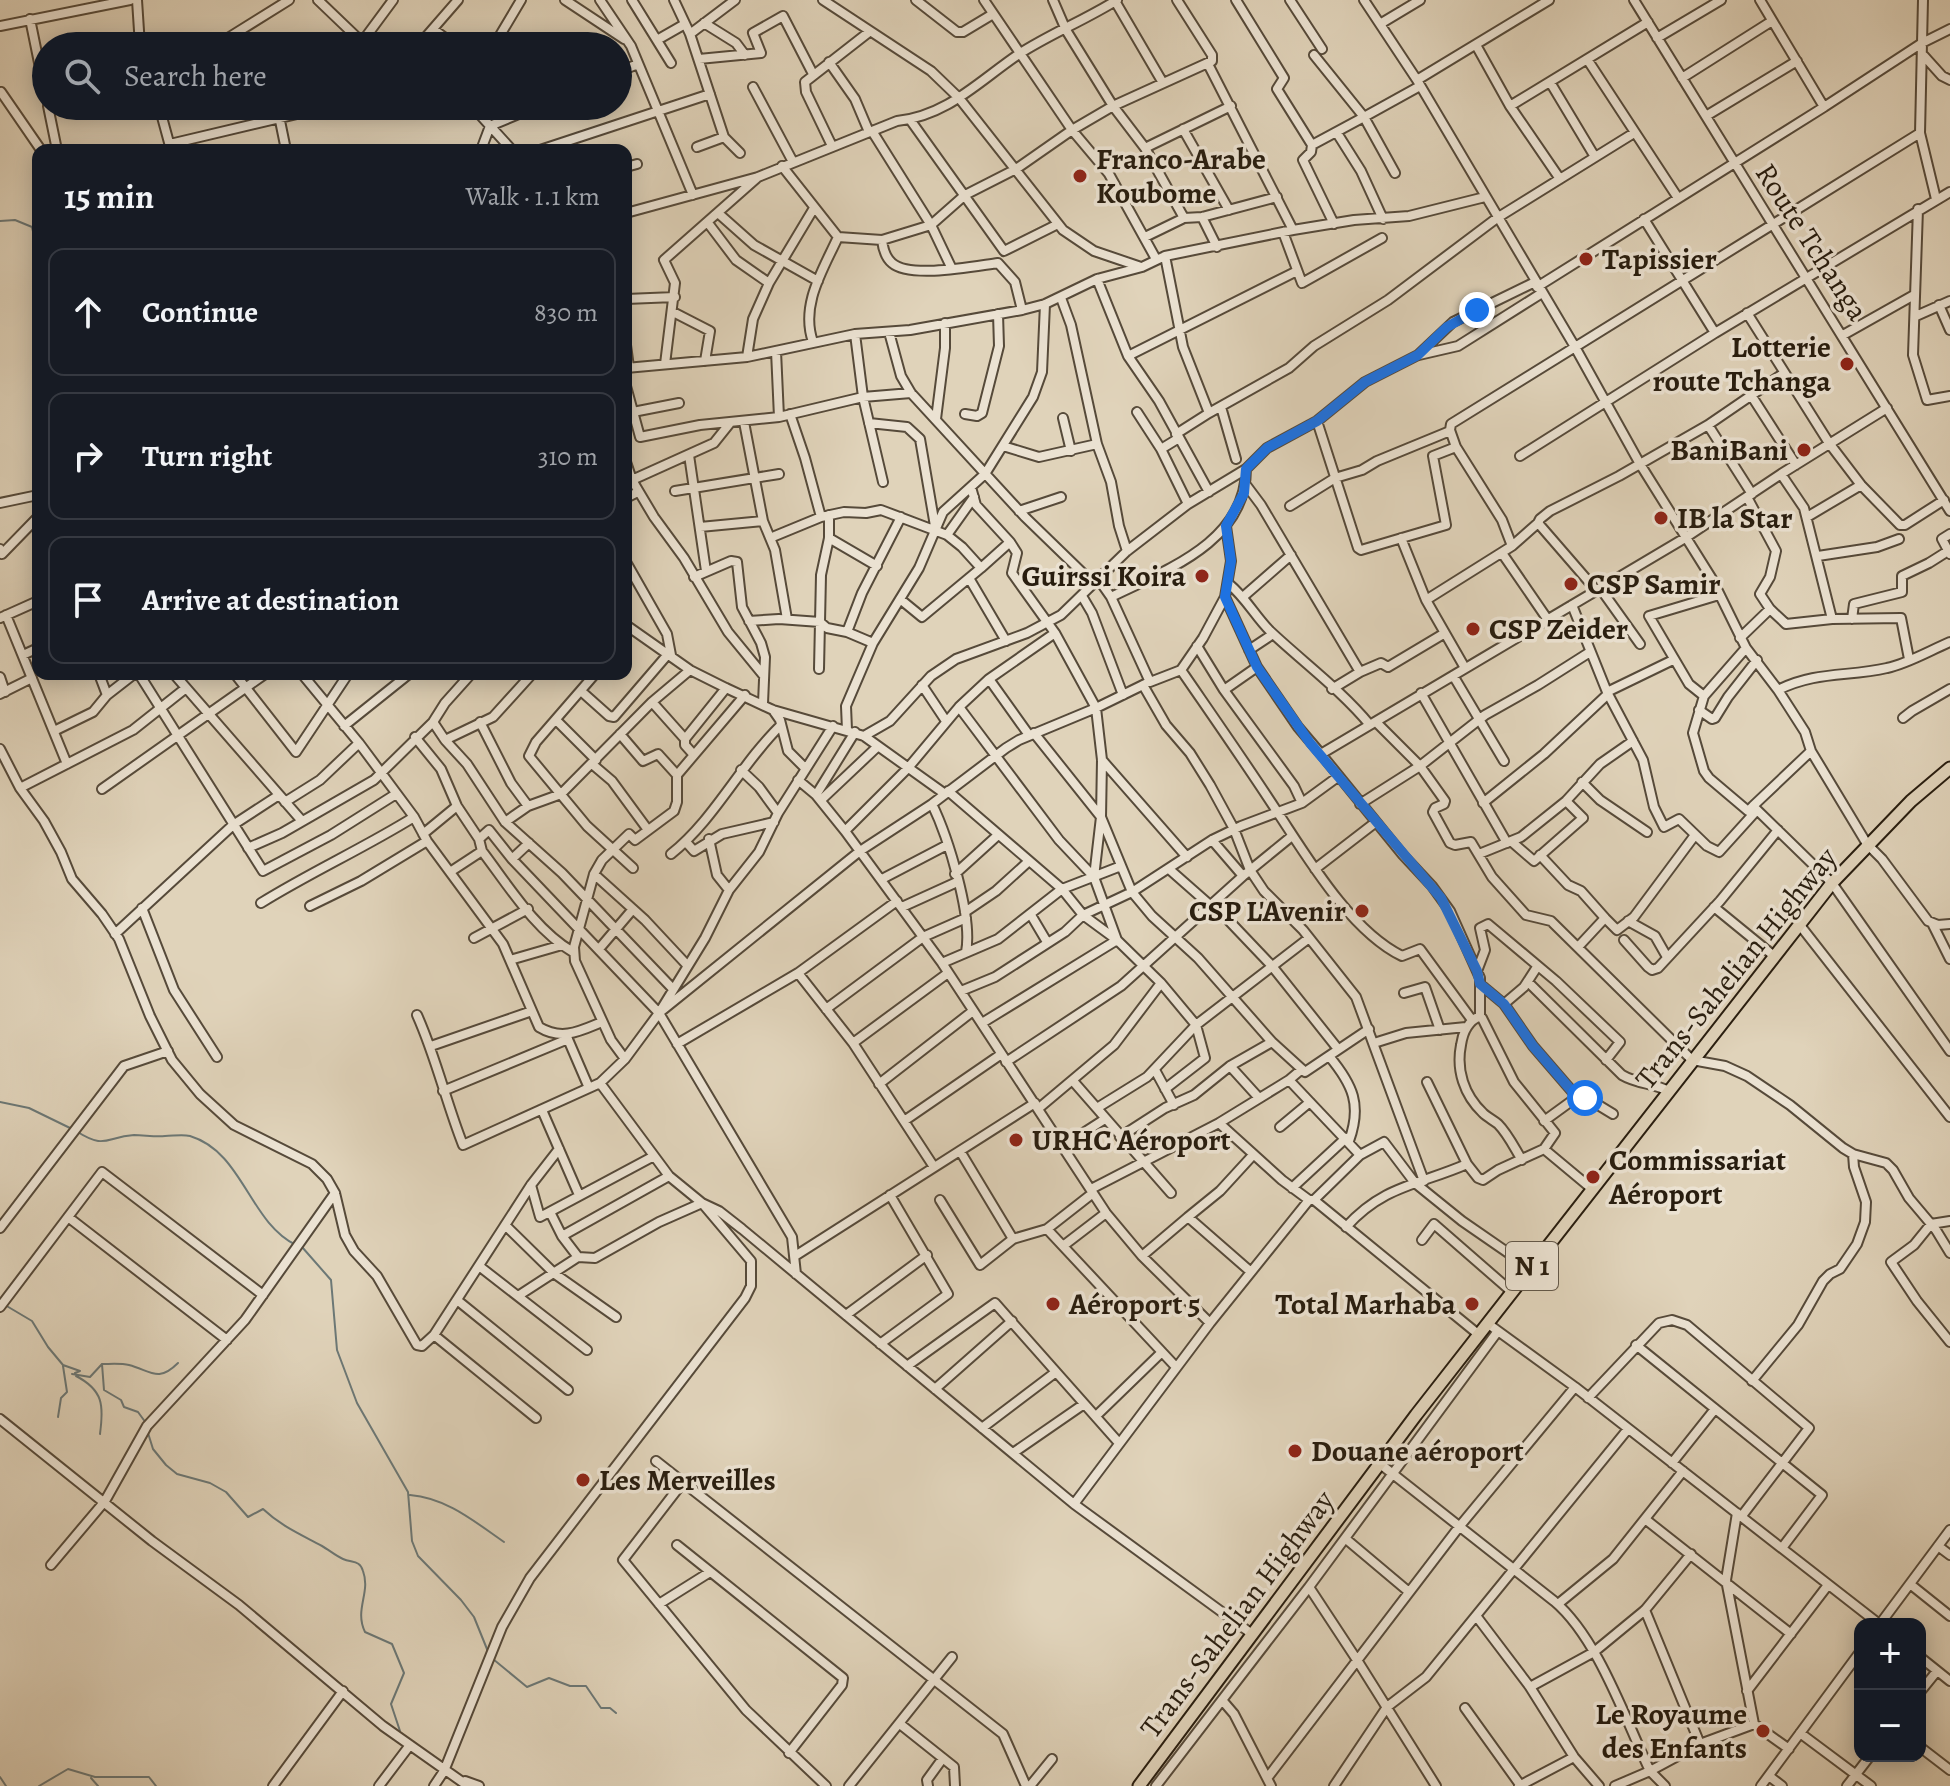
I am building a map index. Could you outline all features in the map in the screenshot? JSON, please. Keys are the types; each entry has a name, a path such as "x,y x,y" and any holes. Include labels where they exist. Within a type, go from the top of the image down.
{"highway":[{"name":"Trans-Sahelian Highway","path":"1139,1786 1379,1463 1799,924 1867,844 1950,768"}],"street":[{"path":"0,26 83,4 130,0"},
{"path":"137,0 139,32"},
{"path":"238,32 289,0"},
{"path":"318,0 351,32"},
{"path":"328,10 336,0"},
{"path":"372,32 393,0"},
{"path":"430,32 458,0"},
{"path":"502,32 521,0"},
{"path":"565,0 613,32"},
{"path":"600,0 621,32"},
{"path":"632,0 671,63"},
{"path":"674,0 690,34 724,137 740,153"},
{"path":"823,0 931,71 959,98 1058,224 1094,251 1142,267"},
{"path":"984,0 1072,130 1109,174 1160,258 1183,347 1209,413"},
{"path":"1053,0 1066,30 1113,106 1145,148 1184,218"},
{"path":"782,166 838,237 882,240 931,225 965,195 1016,169 1113,106 1208,64 1213,59 1212,55 1177,0"},
{"path":"1236,0 1284,78 1276,87 1312,145 1312,151 1303,160 1334,224"},
{"path":"1290,0 1318,52 1364,117 1395,173"},
{"path":"1364,0 1418,83 1575,347 1604,403 1719,595 1746,648 1805,732 1811,751 1867,844 1933,925 1950,959"},
{"path":"1380,24 1420,0"},
{"path":"1312,145 1364,117 1549,0"},
{"name":"Route Tchanga","path":"1634,0 1950,511"},
{"path":"1657,38 1721,0"},
{"path":"1760,0 1824,107"},
{"path":"1923,0 1920,133 1936,199"},
{"path":"690,34 733,1"},
{"path":"632,211 758,177 897,121 911,121 959,98 1021,53 1113,1 1163,83"},
{"path":"922,2 957,32 963,32 993,14"},
{"path":"699,59 761,53 753,33 783,16 813,74"},
{"path":"30,19 33,32"},
{"path":"1682,78 1772,21"},
{"path":"1510,106 1648,22"},
{"path":"704,23 736,43 745,55"},
{"path":"657,40 685,24"},
{"path":"433,29 437,32"},
{"path":"818,797 855,733 890,721 931,676 956,659 1048,623 1082,596 1127,551 1188,504 1246,469 1267,448 1317,421 1365,382 1418,355 1458,346 1538,287 1922,43 1950,29"},
{"path":"832,146 804,86 808,77 869,32"},
{"path":"1476,45 1510,106 1560,179"},
{"path":"632,51 693,195"},
{"path":"1923,55 1942,76 1950,80"},
{"path":"1587,59 1678,198"},
{"path":"1706,116 1797,61"},
{"path":"829,62 855,99 870,132 903,185 931,225 952,269"},
{"path":"632,66 638,64"},
{"path":"1208,64 1293,230"},
{"path":"1550,82 1595,157"},
{"path":"753,87 793,162"},
{"path":"1,92 37,144"},
{"path":"632,120 710,94"},
{"path":"1145,148 1231,106"},
{"path":"51,120 56,144"},
{"path":"163,120 170,144"},
{"path":"182,144 272,120"},
{"path":"279,120 285,144"},
{"path":"485,120 506,144"},
{"path":"483,144 490,126 504,120"},
{"path":"558,144 631,120"},
{"path":"911,121 1004,251 1058,224"},
{"path":"1183,129 1229,210"},
{"path":"1337,133 1361,171 1383,219"},
{"path":"1161,449 1209,413 1277,375 1314,346 1388,300 1497,218 1634,133"},
{"path":"1512,546 1502,520 1456,447 1450,431 1451,424 1920,133"},
{"path":"697,147 724,137"},
{"path":"632,165 637,164"},
{"path":"665,364 675,283 664,260 758,177"},
{"path":"1520,456 1747,313 1950,192"},
{"path":"1145,237 1184,218 1202,217 1277,197"},
{"path":"632,367 747,357 855,334 889,332 1022,310 1061,298 1097,279 1142,267 1160,258 1293,230 1409,216 1485,197"},
{"path":"747,357 753,319 769,283 814,208"},
{"path":"1918,209 1913,355 1926,398 1930,401 1950,396"},
{"path":"718,213 754,245 818,281"},
{"path":"1202,217 1217,247"},
{"path":"1644,219 1715,333"},
{"path":"708,223 736,260 769,283"},
{"path":"1283,232 1302,283 1382,238"},
{"path":"813,342 808,310 838,237"},
{"path":"882,240 885,254 901,268 952,269 998,263 1015,282 1022,310"},
{"path":"1128,356 1297,271"},
{"path":"1097,279 1128,356 1159,401 1209,492"},
{"path":"1418,355 1453,322 1538,287"},
{"path":"1843,335 1914,295"},
{"path":"632,299 675,297"},
{"path":"1061,298 1075,339 1097,444 1111,482 1127,551"},
{"path":"1916,316 1950,301"},
{"path":"855,733 846,706 873,643 919,568 943,512 985,474 1038,385 1042,372 1045,304"},
{"path":"1939,305 1950,330"},
{"path":"673,312 710,331 705,361"},
{"path":"1747,313 1829,443 1861,485 1902,526 1944,500"},
{"path":"965,414 977,416 982,413 999,346 998,314"},
{"path":"936,419 945,323"},
{"path":"889,332 901,376 911,393 1019,511 1111,597 1166,725 1190,753 1234,829 1247,873"},
{"path":"855,334 863,397 883,482"},
{"path":"776,351 779,417"},
{"path":"1426,600 1512,546 1550,511 1708,425 1784,373"},
{"path":"632,408 640,437 700,425 779,417 863,397 911,393"},
{"path":"1751,395 1796,465"},
{"path":"633,412 679,403"},
{"path":"1221,407 1236,459"},
{"path":"1321,754 1685,538 1887,408"},
{"path":"1137,412 1161,449 1188,504"},
{"path":"790,414 825,516 829,538 821,575 819,669"},
{"path":"1063,418 1071,451"},
{"path":"1317,421 1359,549 1446,525 1433,456 1456,447"},
{"path":"744,422 763,521 775,550 787,619"},
{"path":"730,423 714,443 632,480 728,632 764,676"},
{"path":"869,423 907,427 920,439 935,529"},
{"path":"1708,425 1750,496 1776,551 1770,577 1760,594 1770,609 1786,624 1832,619 1901,618 1909,659"},
{"path":"1290,506 1335,478 1362,470 1450,431"},
{"path":"1003,446 1039,457 1097,444"},
{"path":"689,455 706,571"},
{"path":"1111,597 1186,559 1226,526 1241,501 1246,485 1246,469"},
{"path":"675,491 779,474"},
{"path":"1781,474 1804,506 1832,619"},
{"path":"1246,485 1360,672"},
{"path":"1807,517 1861,485"},
{"path":"971,487 976,505 1017,553 1012,573 1055,633 1096,708 1102,760 1101,817 1094,877"},
{"path":"632,495 638,492"},
{"path":"0,503 32,496"},
{"path":"947,535 974,497"},
{"path":"1019,511 1061,497"},
{"path":"770,538 825,516 881,510 947,535 981,568"},
{"path":"847,632 862,593 901,517"},
{"path":"700,527 763,521"},
{"path":"0,549 2,554 32,523"},
{"path":"1538,523 1598,589 1640,644"},
{"path":"659,1013 860,851 932,804 997,755 1032,734 1181,670 1225,597 1231,561 1226,526"},
{"path":"1852,619 1854,604 1902,592 1902,576 1949,553 1942,539 1950,534"},
{"path":"829,538 877,566"},
{"path":"1401,538 1426,600 1465,668"},
{"path":"1818,556 1877,547 1899,539"},
{"path":"900,599 922,617 1010,542"},
{"path":"1502,553 1548,620"},
{"path":"1244,596 1291,555"},
{"path":"694,577 731,561 737,562 742,607 765,657 763,703"},
{"path":"632,573 667,634 670,654"},
{"path":"969,578 990,609 1006,641"},
{"path":"1229,584 1244,596 1273,634 1289,645 1332,689 1420,766 1445,801 1433,812 1450,843 1455,845 1469,841 1507,897 1526,915 1551,921 1692,1060 1725,1066 1747,1076 1853,1154 1886,1163 1950,1253"},
{"path":"1704,696 1689,684 1649,616 1719,595"},
{"path":"1082,596 1092,613 1123,695"},
{"path":"1225,597 1257,667 1298,727 1441,898 1477,971 1480,984 1473,1021 1459,1054 1462,1082 1481,1112 1498,1125 1522,1160"},
{"path":"0,677 2,693 32,678 3,616 32,604"},
{"path":"1572,605 1608,693 1643,760 1654,807 1664,826 1679,819 1716,852 1722,851 1755,808 1811,751"},
{"path":"1740,638 1770,609"},
{"path":"749,621 787,619 820,622 827,628 873,643"},
{"path":"632,632 670,654 690,670 773,710 855,733 947,792 1062,889 1083,915 1144,965 1196,1025 1205,1058 1165,1089"},
{"path":"845,831 908,768 959,707 989,679 1055,633"},
{"path":"1332,689 1379,663 1388,667 1445,633"},
{"path":"1249,650 1273,634"},
{"path":"1778,690 1822,675 1892,667 1950,642"},
{"path":"1197,646 1224,690 1294,786 1302,803"},
{"path":"1746,648 1704,696 1693,733 1704,771 1748,811 1755,808"},
{"path":"23,655 32,651"},
{"path":"1360,804 1451,745 1478,721 1590,652"},
{"path":"581,691 614,717 670,654"},
{"path":"1483,803 1544,754 1608,693 1673,660"},
{"path":"1699,710 1715,718 1757,660"},
{"path":"1224,690 1257,667"},
{"path":"505,822 528,806 561,794 652,702 690,670"},
{"path":"1181,670 1330,890 1375,939 1401,956 1420,949 1514,1082 1555,1134 1544,1149 1507,1165 1483,1180 1478,1178 1467,1164 1427,1082"},
{"path":"1454,677 1504,761"},
{"path":"989,679 1101,817 1132,892 1198,958 1272,1042 1305,1072 1369,1029"},
{"path":"33,680 67,764"},
{"path":"101,680 107,695"},
{"path":"54,731 93,712 107,695 128,680"},
{"path":"140,680 263,871 331,835 396,794"},
{"path":"180,680 302,821"},
{"path":"240,680 296,752 344,680"},
{"path":"102,789 256,680"},
{"path":"306,680 359,743 493,929 539,1027 567,1038"},
{"path":"344,726 399,680"},
{"path":"248,848 374,780 433,722 466,680"},
{"path":"445,740 493,717 527,680"},
{"path":"590,680 532,747 529,756 587,826 633,868"},
{"path":"922,685 946,721"},
{"path":"20,788 133,730 186,688"},
{"path":"694,755 685,745 685,739 726,688"},
{"path":"1903,718 1949,691"},
{"path":"1421,693 1483,803 1510,843 1531,862 1583,818 1566,801"},
{"path":"625,1059 602,1022 573,952 594,874 613,848 629,834 635,840 676,807 677,775 745,695"},
{"path":"652,702 685,739"},
{"path":"959,707 1059,840 1094,877 1117,940"},
{"path":"773,710 788,751 805,768"},
{"path":"556,720 612,781 648,830"},
{"path":"433,722 467,764 505,822 588,900 673,989"},
{"path":"480,722 511,783 528,806"},
{"path":"671,854 686,842 757,748 781,725"},
{"path":"417,1015 431,1046 443,1091 463,1145 600,1083 625,1059 659,1013 705,938 729,890 759,852 776,817 833,726"},
{"path":"620,734 643,761 658,754 677,775"},
{"path":"415,737 441,769 457,806 479,839 482,851 528,909 562,945 573,952"},
{"path":"1479,854 1510,843 1566,801 1600,764 1633,741"},
{"path":"115,934 233,825 320,780 359,743"},
{"path":"818,797 876,748"},
{"path":"0,749 20,788 44,821 72,879 115,934 168,1051 200,1094 234,1125 312,1164 327,1179 335,1193 345,1235 354,1251 377,1276 417,1345 422,1346 434,1335 531,1185 559,1149"},
{"path":"1102,760 1187,857"},
{"path":"741,770 759,787 776,817"},
{"path":"961,991 995,977 1065,932 1083,915 1132,892 1212,840 1302,803 1339,776"},
{"path":"798,780 818,797 845,831 942,963 1106,1213 1142,1256 1210,1323"},
{"path":"1582,782 1600,800 1647,832"},
{"path":"932,804 947,845 965,915 969,936 966,952"},
{"path":"310,906 361,881 425,838 457,806"},
{"path":"1755,808 1832,883 1950,1051"},
{"path":"261,903 309,873 371,843 414,817"},
{"path":"686,842 694,851 709,839 776,817"},
{"path":"1315,869 1376,822"},
{"path":"479,839 489,830 512,859 659,1013 792,1237 796,1274"},
{"path":"1624,940 1652,970 1658,968 1778,830"},
{"path":"677,1044 798,973 899,904 956,878 998,835"},
{"path":"1540,855 1568,885 1581,891 1615,930 1628,921 1695,835"},
{"path":"904,1121 1121,986 1292,836"},
{"path":"709,839 717,875 729,890"},
{"path":"1212,840 1309,938 1356,997 1419,1182"},
{"path":"512,859 529,843"},
{"path":"882,879 947,845"},
{"path":"450,872 482,851"},
{"path":"826,1009 923,937 965,915 1029,861"},
{"path":"942,963 998,939 1062,889 1121,866"},
{"path":"1169,869 1212,905 1272,966 1338,1049"},
{"path":"594,874 687,965"},
{"path":"1714,907 1774,956"},
{"path":"142,908 174,990 217,1057"},
{"path":"474,938 528,909"},
{"path":"599,949 633,909"},
{"path":"1031,915 1047,942"},
{"path":"1578,947 1605,918"},
{"path":"1628,921 1655,936 1667,957"},
{"path":"1477,971 1485,950 1480,928 1486,923 1556,981 1620,1042 1606,1060"},
{"path":"1799,924 1950,1117"},
{"path":"1933,925 1950,924"},
{"path":"1097,1108 1155,1070 1196,1025 1309,938"},
{"path":"982,1023 1117,940"},
{"path":"510,960 562,945"},
{"path":"1504,1004 1528,982 1537,967"},
{"path":"798,973 853,1043 934,1167"},
{"path":"853,1043 948,973"},
{"path":"1540,994 1556,981"},
{"path":"1528,982 1630,1080 1655,1084 1669,1091"},
{"path":"795,1256 1073,1081 1114,1045 1161,983"},
{"path":"1480,984 1504,1004 1533,1046 1577,1097 1590,1100 1613,1114"},
{"path":"1404,993 1425,987 1440,1030"},
{"path":"431,1046 532,1011"},
{"path":"879,1084 973,1011"},
{"path":"1374,1043 1406,1033 1440,1030 1473,1021"},
{"path":"443,1091 602,1022"},
{"path":"567,1038 589,1088"},
{"path":"1120,1137 1194,1095 1230,1066 1272,1042"},
{"path":"0,1228 124,1066 168,1051"},
{"path":"1292,1188 1347,1140 1353,1130 1356,1099 1340,1069 1329,1056"},
{"path":"1230,1066 1259,1098"},
{"path":"940,1200 980,1265 1013,1239 1047,1229 1092,1191 1219,1123 1302,1069"},
{"path":"1155,1070 1174,1105"},
{"path":"1289,1080 1360,1155"},
{"path":"1073,1081 1171,1193"},
{"path":"600,1083 669,1176 702,1203 730,1220 1074,1504 1252,1634"},
{"path":"1544,1121 1577,1097"},
{"path":"1280,1127 1310,1102"},
{"path":"542,1110 579,1195"},
{"path":"1063,1146 1105,1119"},
{"path":"1219,1123 1292,1188 1312,1200 1478,1334"},
{"path":"1074,1504 1210,1323 1312,1200 1360,1155 1384,1142 1419,1182 1462,1221 1530,1268"},
{"path":"1544,1149 1592,1189"},
{"path":"960,1151 1013,1239"},
{"path":"1752,1381 1798,1325 1823,1281 1840,1269 1857,1244 1865,1222 1866,1202 1854,1167 1853,1154"},
{"path":"1142,1256 1220,1191 1253,1155"},
{"path":"531,1185 540,1217 654,1156"},
{"path":"1346,1227 1381,1196 1467,1164"},
{"path":"0,1307 102,1172 263,1295"},
{"path":"562,1236 669,1176"},
{"path":"51,1565 105,1501 147,1426 227,1340 335,1193"},
{"path":"880,1344 948,1294 890,1195"},
{"path":"518,1296 578,1257 595,1258 659,1222 702,1203"},
{"path":"434,1786 444,1771 502,1627 530,1578 745,1298 751,1286 751,1261 702,1203"},
{"path":"550,1212 562,1236 578,1257"},
{"path":"1063,1246 1106,1213"},
{"path":"68,1217 227,1340"},
{"path":"1188,1217 1251,1272"},
{"path":"1950,1221 1931,1224 1914,1245 1891,1262 1950,1342"},
{"path":"1422,1240 1434,1224 1512,1292"},
{"path":"505,1225 555,1274 616,1317"},
{"path":"1047,1229 1176,1367"},
{"path":"846,1315 927,1255"},
{"path":"479,1266 587,1350"},
{"path":"457,1300 568,1390"},
{"path":"907,1366 995,1303 1119,1443"},
{"path":"1588,1398 1659,1323 1672,1320 1681,1322 1809,1428 1739,1515 1726,1580 1754,1724 1789,1749"},
{"path":"935,1389 1012,1321"},
{"path":"1487,1323 1575,1387 1872,1618"},
{"path":"1156,1786 1346,1539 1498,1331"},
{"path":"434,1335 536,1418"},
{"path":"1636,1345 1822,1495 1782,1548"},
{"path":"1096,1416 1162,1352"},
{"path":"982,1428 1056,1372"},
{"path":"1222,1700 1234,1714 1269,1781 1459,1527 1575,1387"},
{"path":"1013,1453 1084,1404"},
{"path":"1672,1463 1715,1409"},
{"path":"0,1419 152,1541 239,1605 410,1745 464,1783 479,1786"},
{"path":"1334,1786 1387,1707 1426,1677 1628,1429"},
{"path":"656,1461 1003,1734 1028,1786 1052,1759"},
{"path":"1379,1463 1558,1604 1583,1631 1650,1771 1665,1786"},
{"path":"1558,1604 1604,1567 1683,1471"},
{"path":"683,1482 623,1560 746,1710 826,1786"},
{"path":"1645,1519 1791,1634"},
{"path":"1884,1618 1950,1530"},
{"path":"1346,1539 1409,1592"},
{"path":"677,1545 843,1678 842,1685 789,1753"},
{"path":"1938,1546 1950,1555"},
{"path":"1530,1687 1594,1652 1645,1610 1691,1554"},
{"path":"659,1604 710,1572"},
{"path":"1910,1584 1950,1616"},
{"path":"1747,1691 1828,1585"},
{"path":"1309,1587 1436,1786"},
{"path":"1284,1591 1295,1604"},
{"path":"1645,1610 1700,1744"},
{"path":"1477,1617 1530,1687 1574,1757 1599,1786"},
{"path":"849,1786 952,1657"},
{"path":"1761,1786 1854,1660"},
{"path":"1926,1662 1950,1681"},
{"path":"1922,1690 1937,1671"},
{"path":"273,1786 343,1691"},
{"path":"1465,1708 1520,1786 1574,1757"},
{"path":"900,1724 954,1767 955,1786"},
{"path":"1615,1786 1700,1744 1754,1724"},
{"path":"1800,1733 1871,1786"},
{"path":"379,1786 410,1745"},
{"path":"1926,1752 1950,1770"},
{"path":"928,1786 927,1780 943,1758"},
{"path":"1847,1786 1865,1762"},
{"path":"1769,1776 1782,1786"}],"waterway":[{"path":"0,221 15,220 32,227"},
{"path":"0,1102 29,1108 70,1128"},
{"path":"76,1131 100,1141 134,1135 184,1135 208,1144 234,1171 267,1221 296,1245"},
{"path":"302,1247 331,1280 337,1350 357,1403 408,1492 412,1541 418,1556 474,1617 489,1654"},
{"path":"5,1305 32,1321 63,1365 80,1371 75,1373"},
{"path":"102,1364 126,1364 160,1374 178,1363"},
{"path":"72,1374 90,1377 102,1364 104,1390 121,1400 124,1407 138,1412 146,1423"},
{"path":"58,1417 61,1398 67,1392 63,1366"},
{"path":"76,1376 92,1387 100,1399 100,1434"},
{"path":"148,1433 153,1449 177,1474 210,1483 226,1492 248,1517 263,1509 340,1558 360,1565 365,1579 361,1616 365,1632 392,1644 404,1673 391,1704 400,1731"},
{"path":"410,1495 448,1506 504,1542"},
{"path":"493,1659 527,1687 549,1678 570,1686 586,1686 601,1708 610,1708 616,1713"},
{"path":"39,1786 68,1769 95,1777 149,1777 156,1786"},
{"path":"0,1777 6,1786"},
{"path":"91,1778 98,1786"}],"place":[{"name":"Franco-Arabe Koubome","path":"1080,176"},
{"name":"Tapissier","path":"1586,259"},
{"name":"Lotterie route Tchanga","path":"1847,364"},
{"name":"BaniBani","path":"1804,450"},
{"name":"IB la Star","path":"1661,518"},
{"name":"Guirssi Koira","path":"1202,576"},
{"name":"CSP Samir","path":"1571,584"},
{"name":"CSP Zeider","path":"1473,629"},
{"name":"CSP L'Avenir","path":"1362,911"},
{"name":"URHC Aéroport","path":"1016,1140"},
{"name":"Commissariat Aéroport","path":"1593,1177"},
{"name":"Aéroport 5","path":"1053,1304"},
{"name":"Total Marhaba","path":"1472,1304"},
{"name":"Douane aéroport","path":"1295,1451"},
{"name":"Les Merveilles","path":"583,1480"},
{"name":"Le Royaume des Enfants","path":"1763,1731"}],"route":[{"path":"1477,310 1439,333 1418,355 1365,382 1317,421 1267,448 1246,469 1244,493 1226,526 1231,561 1225,597 1257,667 1278,699 1310,743 1450,911 1480,984 1504,1004 1533,1046 1577,1097 1585,1098"}]}
